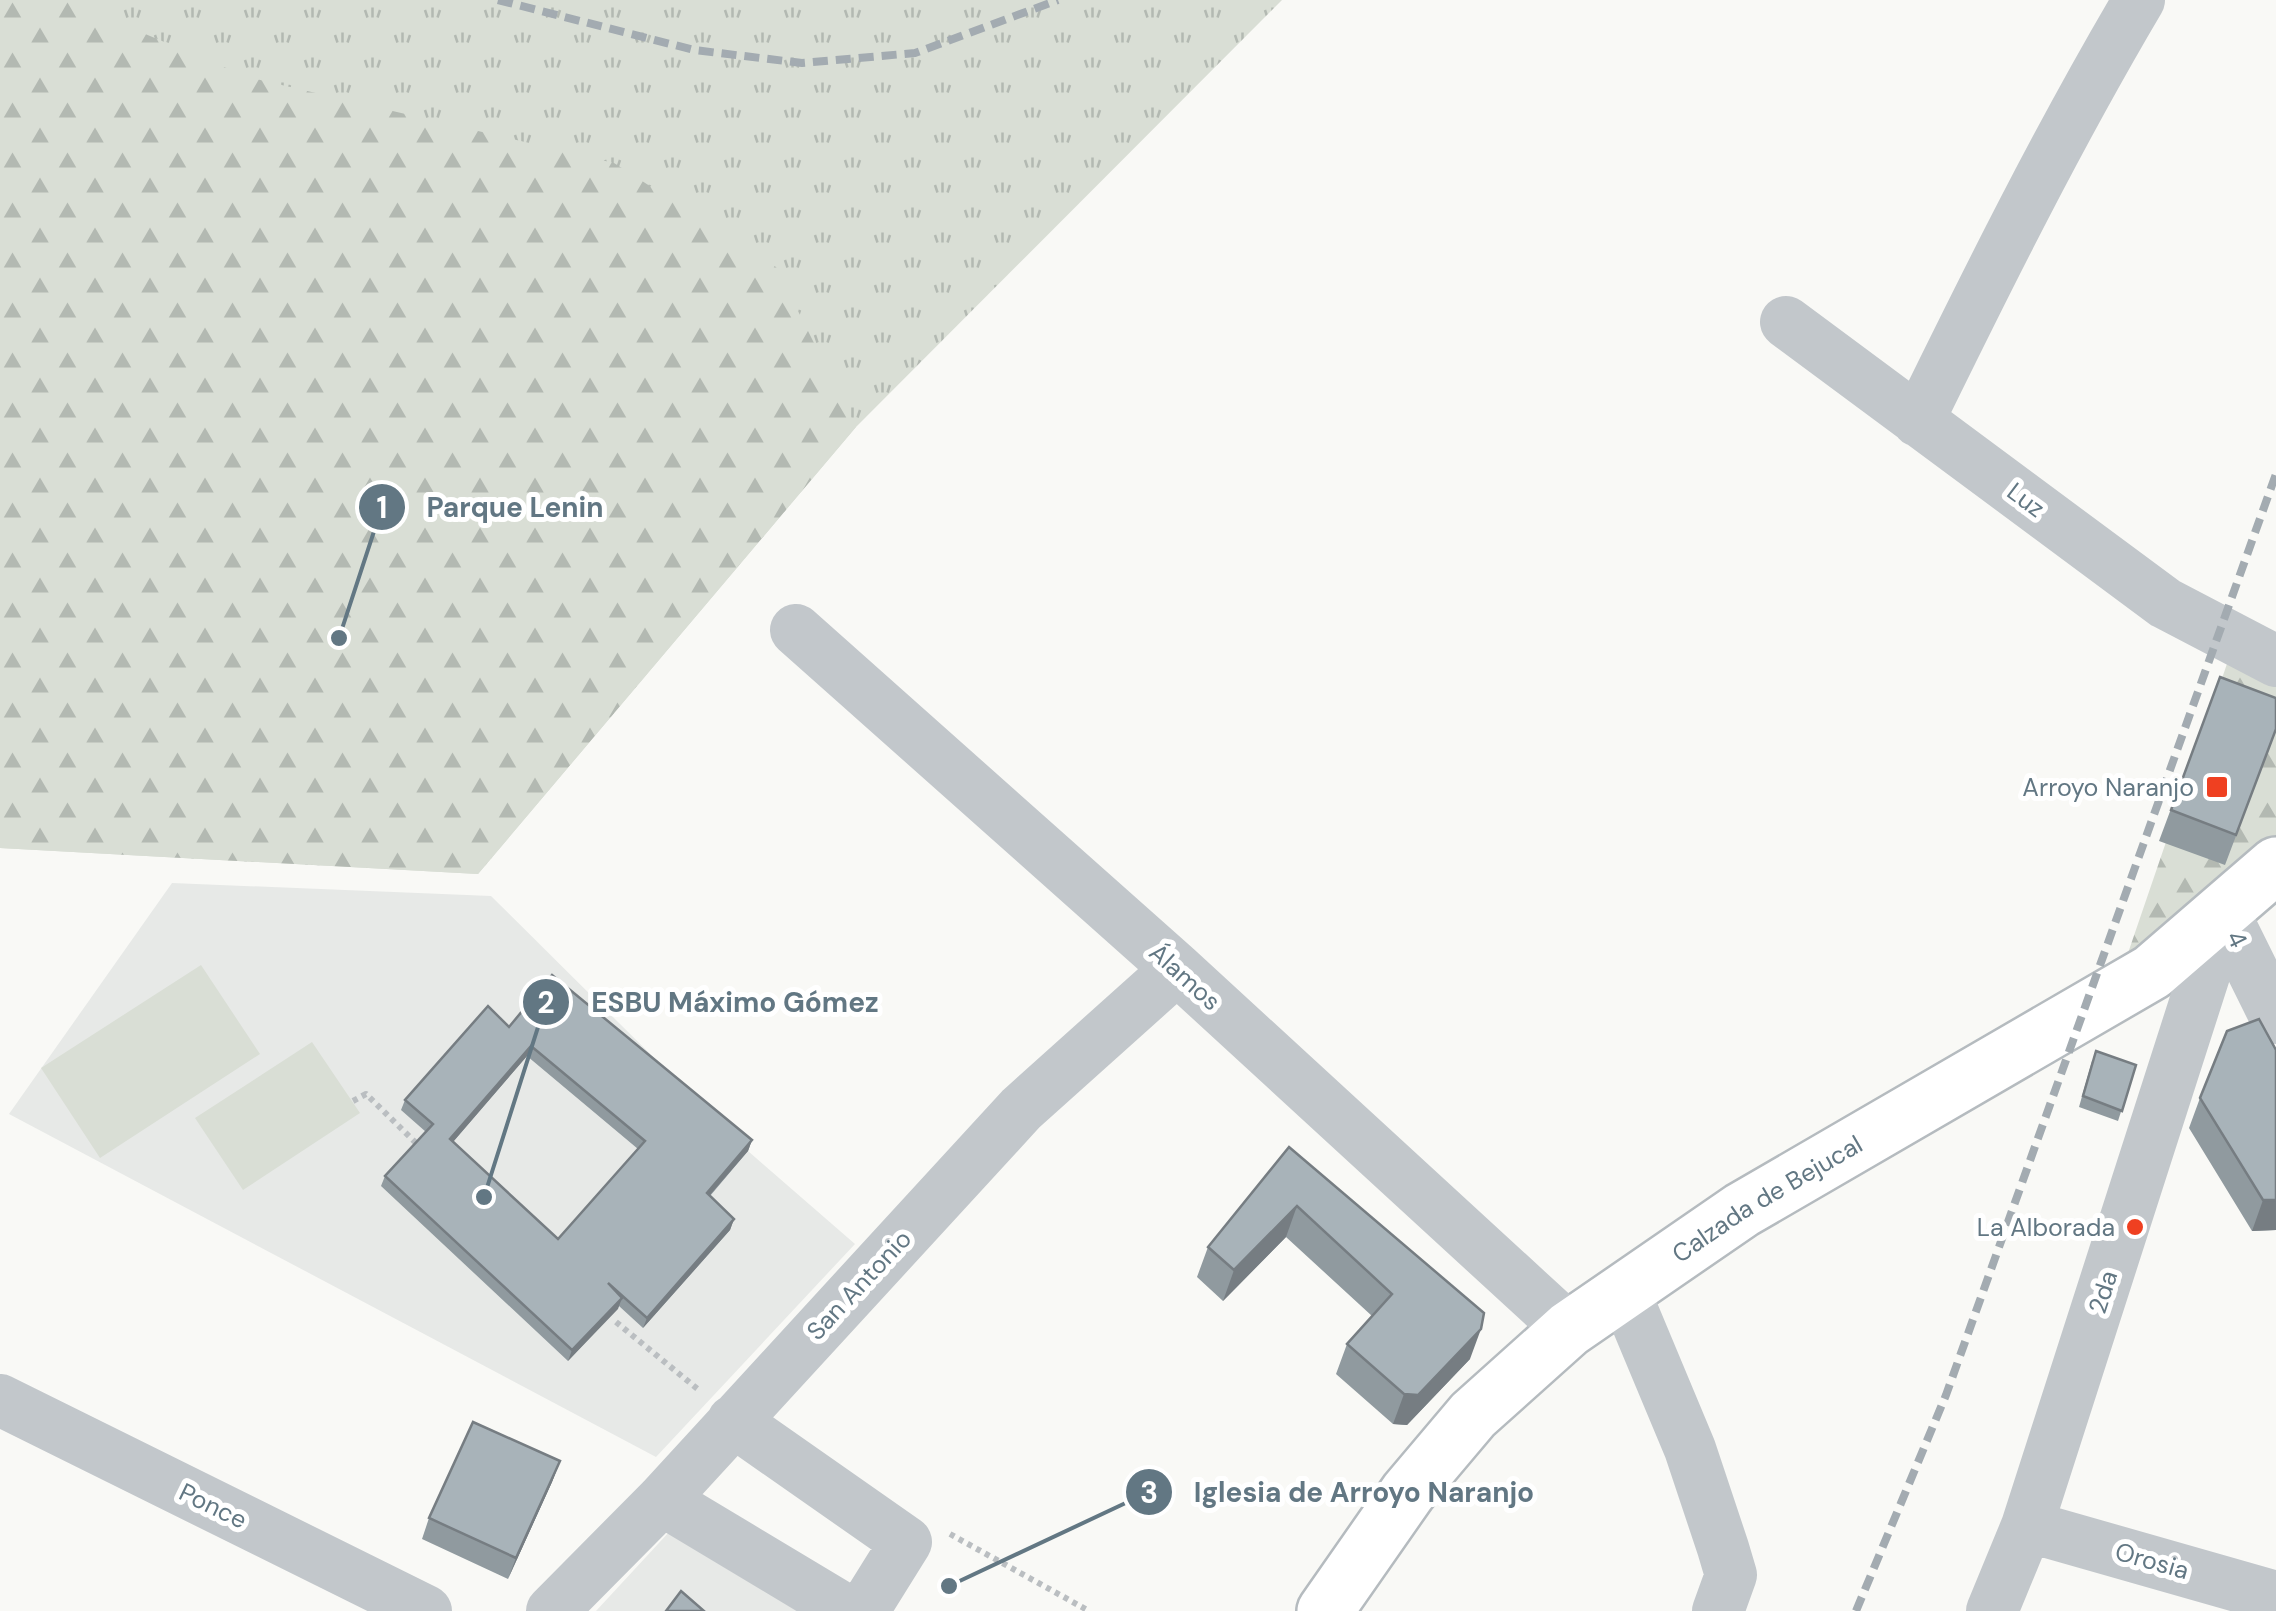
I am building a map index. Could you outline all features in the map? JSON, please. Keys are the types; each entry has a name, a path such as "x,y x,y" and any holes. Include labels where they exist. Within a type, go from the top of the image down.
{"main road":[{"name":"Calzada de Bejucal","path":"1325,1611 1408,1492 1473,1415 1568,1328 1742,1210 2152,972 2276,865"}],"street":[{"path":"1918,420 2014,223 2139,0"},
{"name":"Luz","path":"1786,322 2165,603 2276,661"},
{"name":"Álamos","path":"796,630 1176,969 1568,1328"},
{"name":"4","path":"2224,913 2276,1018"},
{"name":"2da","path":"1992,1611 2028,1526 2224,913"},
{"name":"San Antonio","path":"552,1611 662,1500 722,1411 1021,1109 1176,969"},
{"path":"1624,1291 1690,1449 1731,1575 1718,1611"},
{"name":"Ponce","path":"0,1400 426,1611"},
{"path":"722,1411 906,1542 863,1611"},
{"path":"662,1500 846,1611"},
{"name":"Orosia","path":"2028,1526 2276,1597"}],"path":[{"path":"353,1101 366,1094 419,1146"},
{"path":"616,1322 722,1411"},
{"path":"906,1542 923,1518 1089,1611"}],"shaded area":[{"path":"172,883 491,896 748,1151 855,1244 656,1457 9,1114"},
{"path":"670,1531 798,1611 596,1611"}],"green space":[{"path":"0,0 1282,0 856,427 478,874 0,848"},
{"path":"0,0 64,0 248,77 614,163 776,267 856,427 478,874 0,848"},
{"path":"2230,655 2276,678 2276,839 2215,897 2127,956"},
{"path":"201,965 260,1054 100,1158 41,1068"},
{"path":"312,1042 360,1113 243,1190 195,1118"}],"building":[{"name":"Arroyo Naranjo","path":"2220,677 2276,698 2276,729 2236,835 2171,810"},
{"path":"552,975 752,1140 707,1193 734,1219 647,1318 608,1283 622,1298 572,1350 385,1176 433,1124 405,1100 488,1006 509,1027","holes":["531,1046 645,1141 558,1239 450,1139"]},
{"path":"2259,1019 2276,1050 2276,1200 2263,1200 2200,1098 2227,1031"},
{"path":"2096,1051 2136,1065 2122,1111 2083,1096"},
{"path":"1289,1147 1484,1313 1481,1329 1418,1395 1404,1394 1347,1344 1392,1294 1297,1206 1234,1270 1208,1247"},
{"path":"473,1422 560,1461 516,1558 429,1518"},
{"path":"681,1591 704,1611 666,1611"}],"railway":[{"path":"498,0 694,50 802,63 915,53 1058,0"},
{"path":"1856,1611 1946,1395 2276,474"}],"place":[{"name":"Parque Lenin","path":"339,638"},
{"name":"Arroyo Naranjo","path":"2217,787"},
{"name":"ESBU Máximo Gómez","path":"484,1197"},
{"name":"La Alborada","path":"2135,1227"},
{"name":"Iglesia de Arroyo Naranjo","path":"949,1586"}]}
